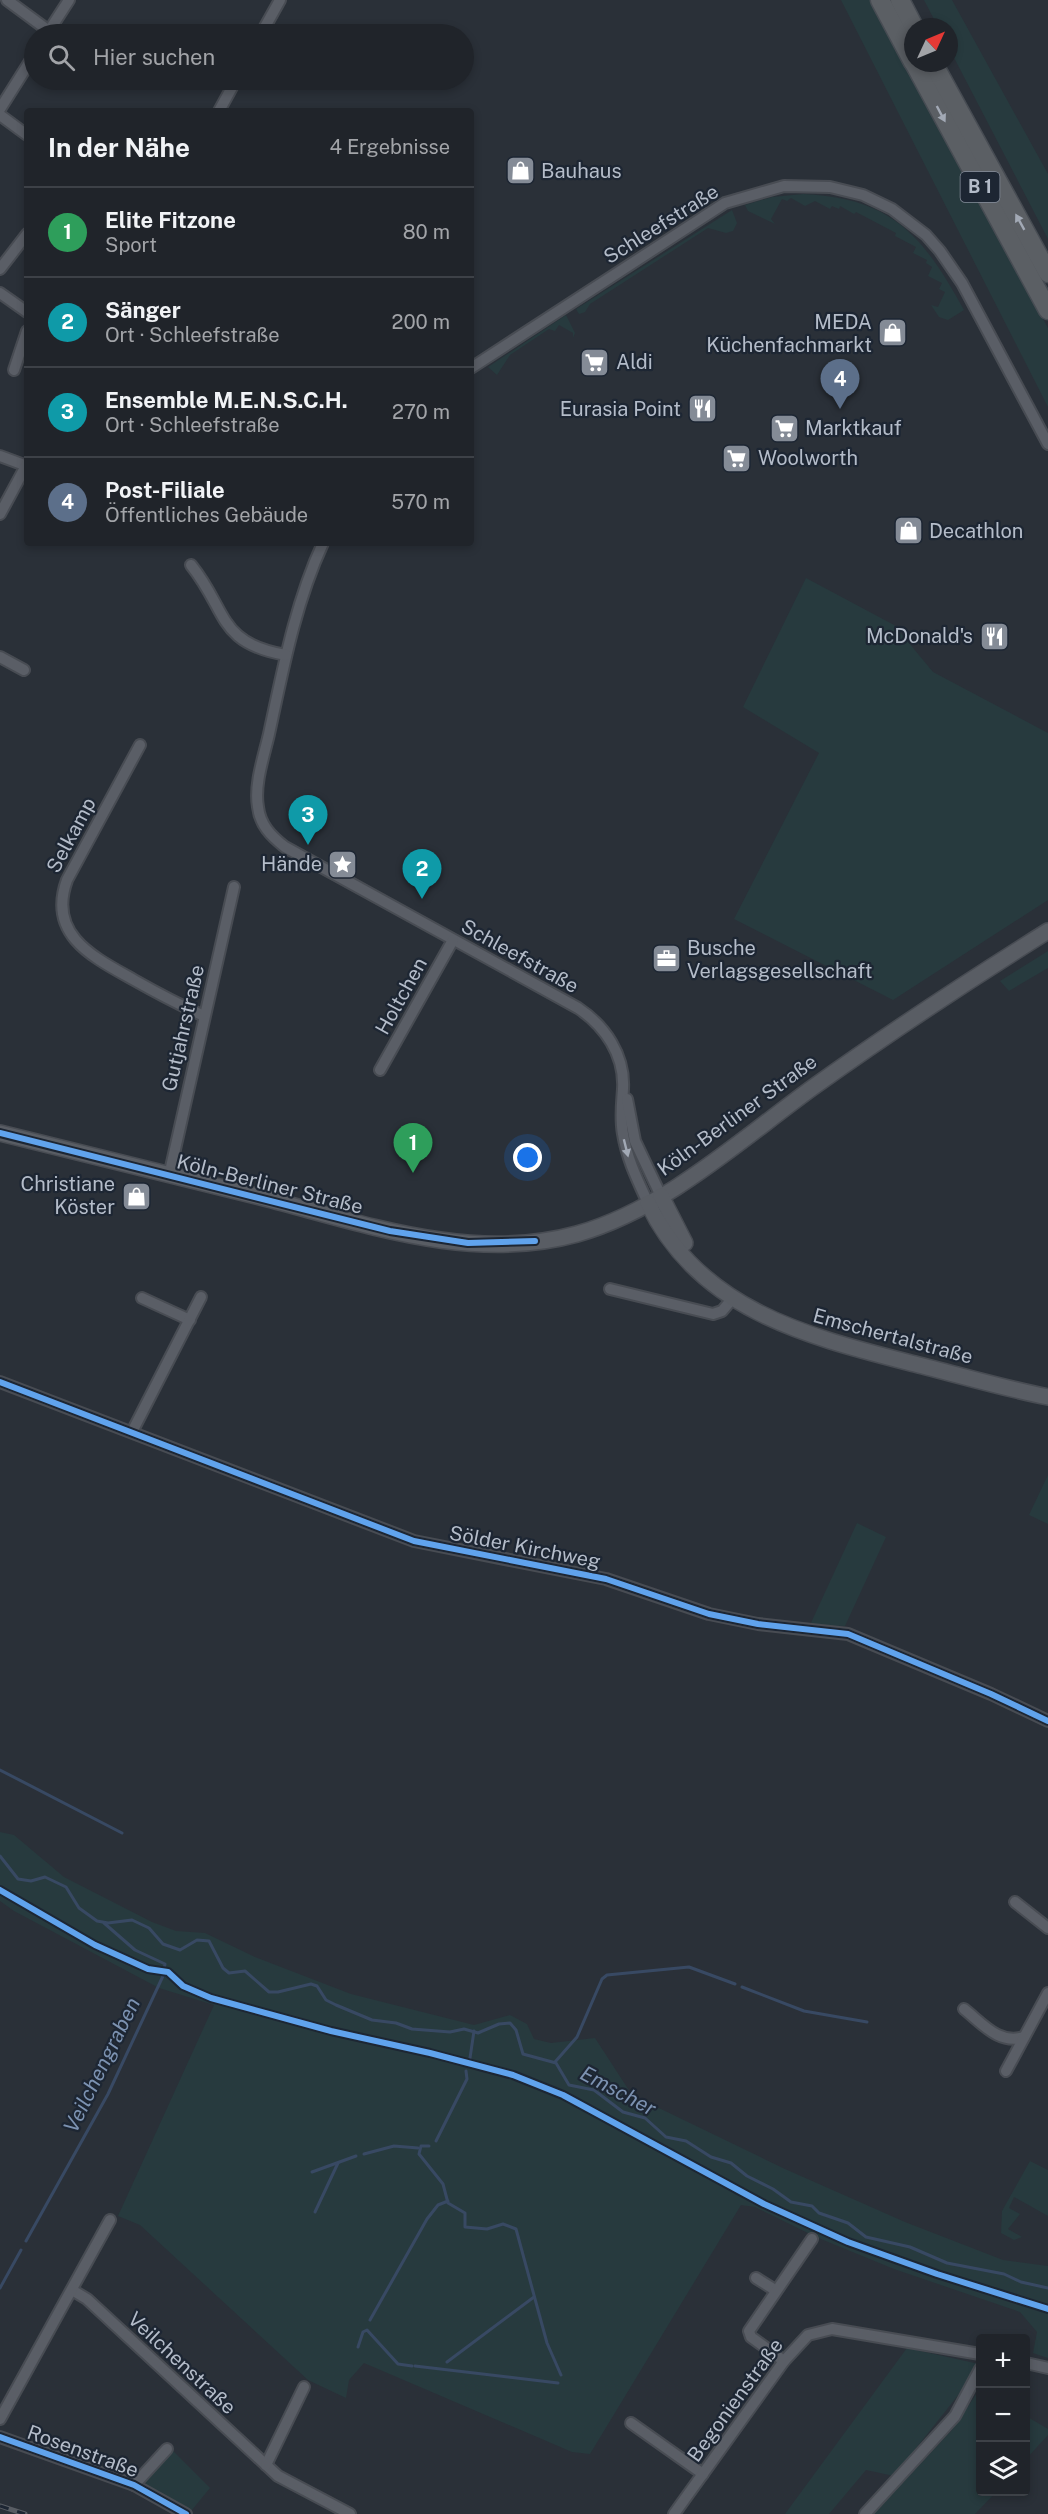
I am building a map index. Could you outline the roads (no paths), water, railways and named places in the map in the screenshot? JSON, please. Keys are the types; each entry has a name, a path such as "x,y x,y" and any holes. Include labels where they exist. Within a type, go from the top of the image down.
{"highway":[{"name":"B 1","path":"880,0 904,45"},
{"path":"900,0 909,18"},
{"name":"B 1","path":"918,72 1048,310"},
{"name":"B 1","path":"938,72 1048,273"}],"main road":[{"name":"Köln-Berliner Straße","path":"0,1133 390,1231 443,1241 511,1243 576,1234 616,1219 655,1199 868,1048 1048,931"},
{"name":"Emschertalstraße","path":"655,1199 656,1220 701,1276 774,1322 817,1339 1048,1398"}],"street":[{"path":"7,0 37,24"},
{"path":"54,24 69,0"},
{"path":"267,24 280,0"},
{"path":"0,109 24,71"},
{"path":"221,108 231,90"},
{"path":"0,115 24,133"},
{"name":"Schleefstraße","path":"474,366 726,204 784,186 830,187 862,195 892,209 926,235 940,250 962,283 1048,444"},
{"path":"0,269 24,238"},
{"path":"0,293 24,310"},
{"path":"14,370 24,340"},
{"path":"0,456 24,464"},
{"path":"0,514 24,470"},
{"name":"Schleefstraße","path":"322,546 304,589 286,655 257,794 262,823 285,847 578,1008 597,1023 616,1051 622,1074 621,1117 625,1147 655,1199"},
{"path":"191,565 230,630 259,649 286,655"},
{"path":"0,657 24,670"},
{"name":"Selkamp","path":"140,745 67,880 61,903 63,917 71,933 89,954 178,1005 204,1016"},
{"name":"Gutjahrstraße","path":"169,1176 234,887"},
{"name":"Holtchen","path":"380,1070 453,940"},
{"path":"610,1289 713,1314 722,1311 733,1298"},
{"path":"132,1432 201,1297"},
{"path":"142,1298 190,1320"},
{"name":"Sölder Kirchweg","path":"0,1382 414,1541 606,1579 709,1614 758,1624 848,1634 980,1689 1048,1721"},
{"path":"1015,1902 1048,1928"},
{"path":"1006,2071 1024,2037 1044,2011 1048,1993"},
{"path":"964,2008 1003,2040 1013,2041 1024,2037"},
{"path":"0,2419 110,2220"},
{"path":"784,2361 751,2337 749,2331 812,2239"},
{"path":"756,2278 775,2290"},
{"name":"Veilchenstraße","path":"72,2290 87,2300 266,2465 292,2486 350,2514"},
{"name":"Begonienstraße","path":"674,2514 784,2361 808,2335 832,2329 976,2353"},
{"path":"1030,2364 1048,2368"},
{"path":"865,2514 955,2416 976,2378"},
{"path":"266,2465 304,2387"},
{"path":"631,2423 703,2474"},
{"name":"Rosenstraße","path":"0,2437 134,2486 186,2514"},
{"name":"Rosenstraße","path":"134,2486 167,2449"}],"waterway":[{"path":"0,1770 122,1833"},
{"name":"Emscher","path":"0,1856 18,1879 31,1881 45,1877 66,1887 79,1908 97,1921 108,1923 132,1920 149,1928 163,1944 180,1950 197,1940 209,1941 223,1968 229,1973 245,1971 269,1992 311,1984 317,1986 326,2000 336,2005 372,2020 396,2023 412,2029 450,2032 464,2029 478,2033 499,2024 510,2023 516,2030 523,2054 556,2063 569,2085 594,2090 623,2112 645,2118 666,2137 686,2141 711,2157 731,2163 747,2176 773,2189 791,2202 812,2206 819,2213 848,2223 866,2237 910,2247 947,2263 1004,2274 1021,2282 1048,2288"},
{"name":"Veilchengraben","path":"26,2241 108,2094 163,1976 165,1964 135,1950 104,1923"},
{"path":"555,2062 577,2037 602,1979 607,1975 689,1967 735,1984"},
{"path":"742,1987 804,2011 867,2022"},
{"path":"470,2058 474,2031"},
{"path":"436,2141 467,2079 466,2071"},
{"path":"364,2154 394,2146 418,2148"},
{"path":"429,2146 421,2146 419,2154 443,2184 448,2203 465,2213 465,2227 487,2229 503,2224 516,2229 547,2343 561,2375"},
{"path":"312,2172 356,2156"},
{"path":"315,2212 338,2163"},
{"path":"370,2320 427,2219 438,2205 448,2201"},
{"name":"Veilchengraben","path":"0,2288 21,2250"},
{"path":"447,2362 534,2297"},
{"path":"358,2347 363,2332 367,2330 398,2364 412,2366"},
{"path":"415,2366 558,2383"}],"railway":[{"path":"0,2506 25,2514"}],"place":[{"name":"Bauhaus","path":"520,171"},
{"name":"MEDA Küchenfachmarkt","path":"893,333"},
{"name":"Aldi","path":"595,362"},
{"name":"Eurasia Point","path":"702,409"},
{"name":"Post-Filiale","path":"840,409"},
{"name":"Marktkauf","path":"784,428"},
{"name":"Woolworth","path":"737,458"},
{"name":"Decathlon","path":"908,531"},
{"name":"McDonald's","path":"994,636"},
{"name":"Ensemble M.E.N.S.C.H.","path":"308,845"},
{"name":"Hände","path":"343,864"},
{"name":"Sänger","path":"422,899"},
{"name":"Busche Verlagsgesellschaft","path":"666,959"},
{"name":"Elite Fitzone","path":"413,1173"},
{"name":"Christiane Köster","path":"136,1196"}]}
